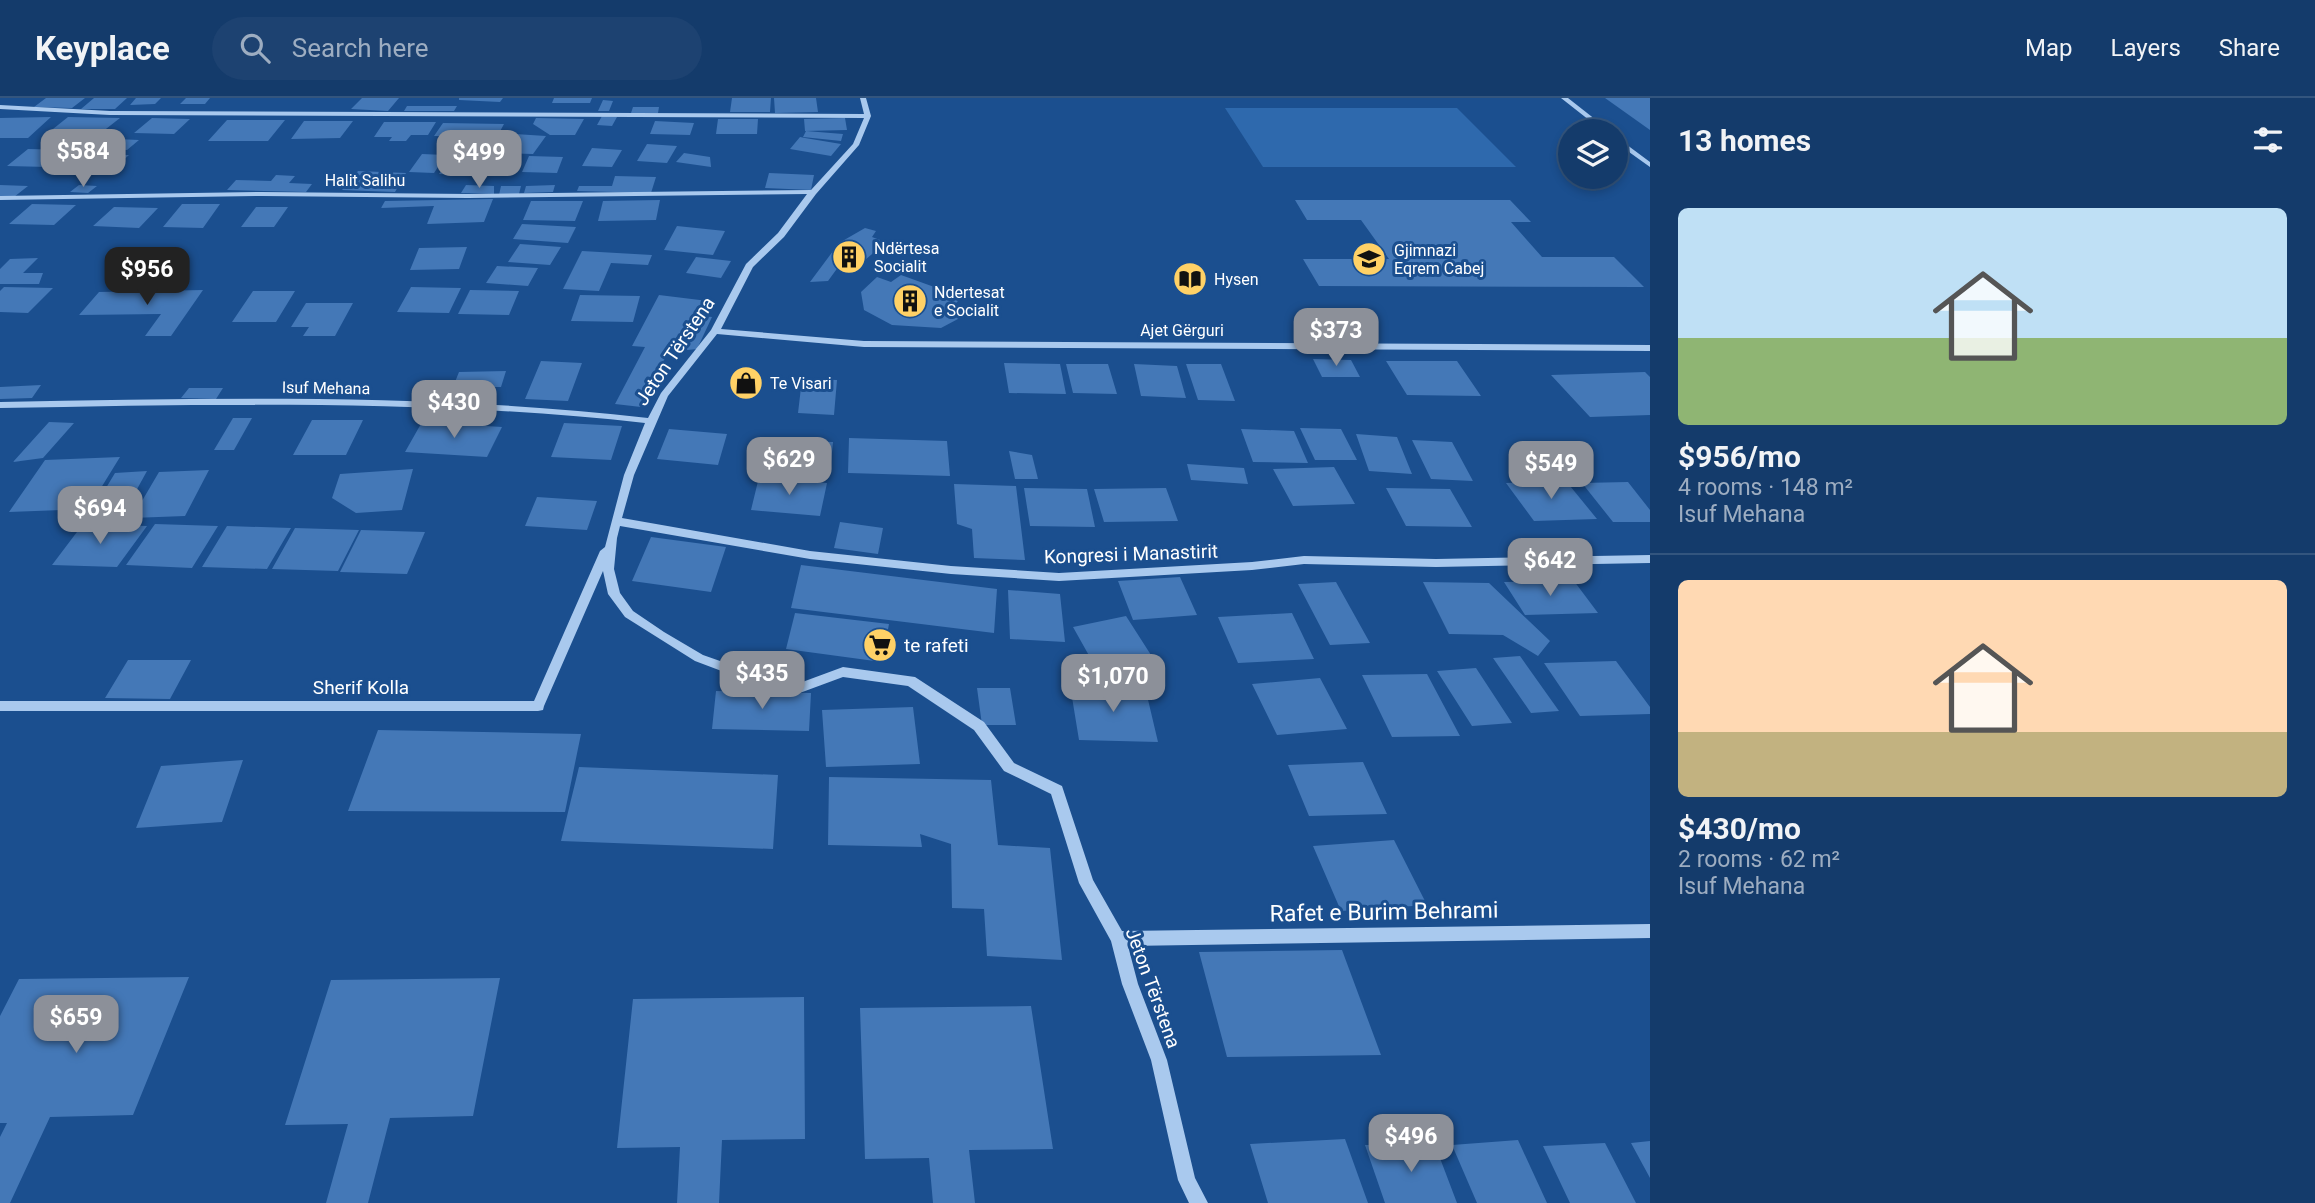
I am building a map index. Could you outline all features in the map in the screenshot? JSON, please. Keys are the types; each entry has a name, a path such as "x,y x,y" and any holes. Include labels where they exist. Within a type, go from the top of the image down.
{"street":[{"path":"0,107 137,114 868,116 863,98"},
{"path":"1564,98 1591,119"},
{"name":"Jeton Tërstena","path":"868,116 856,145 813,192 781,234 749,266 715,331 664,396 629,475 611,538 608,569 614,594 629,614 699,658 726,670 797,689 843,672 911,681 979,726 1009,767 1057,790 1086,883 1118,939 1130,984 1159,1060 1186,1180 1199,1203"},
{"path":"1628,148 1650,165"},
{"name":"Halit Salihu","path":"0,198 813,192"},
{"name":"Ajet Gërguri","path":"715,331 864,345 1650,348"},
{"name":"Isuf Mehana","path":"0,405 226,401 402,404 589,414 651,421"},
{"name":"Kongresi i Manastirit","path":"616,521 810,555 951,570 1059,577 1252,566 1304,559 1436,564 1650,559"},
{"name":"Sherif Kolla","path":"0,706 538,706 611,538"},
{"name":"Rafet e Burim Behrami","path":"1118,939 1650,931"}],"shaded area":[{"path":"1225,108 1457,108 1516,167 1263,167"}],"building":[{"path":"46,98 85,98 72,108 34,107"},
{"path":"94,98 127,98 115,109 81,109"},
{"path":"136,98 161,98 155,104 130,105"},
{"path":"186,98 210,98 205,104 180,104"},
{"path":"362,98 399,98 388,111 351,109"},
{"path":"459,98 503,98 500,102"},
{"path":"554,98 592,98 590,103 552,103"},
{"path":"732,98 771,98 770,112 730,112"},
{"path":"774,98 816,98 818,112 775,113"},
{"path":"1605,98 1650,98 1650,130"},
{"path":"603,100 613,101 609,111 598,111"},
{"path":"407,106 457,106 454,111 404,111"},
{"path":"633,107 659,107 658,113 631,113"},
{"path":"602,116 617,117 612,126 597,125"},
{"path":"51,117 28,138 0,138 0,118"},
{"path":"68,117 120,118 97,136 43,137"},
{"path":"152,118 190,119 174,134 134,133"},
{"path":"536,118 584,119 575,135 550,135 533,124"},
{"path":"845,118 847,130 805,131 804,119"},
{"path":"718,119 758,119 757,134 716,134"},
{"path":"227,120 285,120 268,141 208,141"},
{"path":"304,121 353,121 340,138 291,139"},
{"path":"655,121 694,123 690,135 650,134"},
{"path":"384,122 436,122 428,135 411,135 406,141 389,141 392,137 374,137"},
{"path":"443,123 504,124 497,137 434,136"},
{"path":"806,131 843,134 841,141 803,137"},
{"path":"515,134 546,136 533,154 498,153"},
{"path":"800,137 841,144 831,156 790,149"},
{"path":"95,138 139,140 127,150 82,147"},
{"path":"647,144 677,146 667,163 637,161"},
{"path":"592,148 622,150 612,167 582,166"},
{"path":"28,149 69,150 48,167 7,166"},
{"path":"684,153 710,157 711,167 676,162"},
{"path":"88,154 129,155 110,172 69,171"},
{"path":"422,154 446,155 434,173 409,172"},
{"path":"452,155 481,156 469,175 439,174"},
{"path":"529,156 563,157 557,173 522,172"},
{"path":"358,171 406,173 395,192 342,190"},
{"path":"769,173 814,175 811,190 765,188"},
{"path":"276,175 295,176 289,183 312,184 306,192 227,190 236,180 271,181"},
{"path":"615,176 656,177 651,193 577,191 579,186 612,186"},
{"path":"0,185 28,186 14,197 0,196"},
{"path":"79,185 97,186 88,193 70,192"},
{"path":"466,185 494,186 494,194 461,193"},
{"path":"555,185 553,192 524,193 526,186"},
{"path":"501,186 521,186 519,194 499,195"},
{"path":"493,199 484,222 427,224 434,206 381,208 385,201"},
{"path":"660,200 656,220 598,221 603,201"},
{"path":"1295,200 1510,200 1531,222 1511,222 1542,257 1614,257 1644,287 1319,286 1303,259 1389,259 1361,220 1307,220"},
{"path":"531,201 583,201 575,221 523,220"},
{"path":"32,204 76,205 54,225 9,224"},
{"path":"182,204 220,204 203,228 163,227"},
{"path":"114,207 158,208 139,228 93,226"},
{"path":"256,207 288,207 274,227 241,227"},
{"path":"522,224 576,227 568,243 513,239"},
{"path":"677,226 725,231 713,255 664,250"},
{"name":"Ndërtesa Socialit","path":"865,228 876,231 872,237 880,240 878,249 859,265 844,259 828,281 810,282 839,243"},
{"path":"520,244 561,247 550,265 508,262"},
{"path":"467,247 459,269 410,270 419,248"},
{"path":"582,251 652,255 648,265 611,263 599,291 563,289"},
{"path":"696,257 731,261 721,278 686,273"},
{"path":"38,258 23,273 43,273 39,284 0,284 0,269 10,259"},
{"path":"497,266 538,268 528,286 486,283"},
{"name":"Ndertesat e Socialit","path":"901,275 962,297 954,305 973,311 941,328 892,325 864,310 861,292 877,277 891,282"},
{"path":"4,287 53,288 28,313 0,312 0,291"},
{"path":"411,287 461,288 449,313 397,312"},
{"path":"203,290 171,336 145,336 161,314 79,315 99,292"},
{"path":"470,290 519,291 509,315 458,314"},
{"path":"253,291 295,291 276,322 232,322"},
{"path":"580,295 640,296 633,322 571,321"},
{"path":"659,295 708,301 701,316 712,317 697,349 668,352 641,407 615,404 645,347 632,346"},
{"path":"306,303 353,303 335,336 303,336 309,327 291,327"},
{"path":"1313,359 1351,360 1360,377 1322,377"},
{"path":"541,361 582,363 568,401 525,399"},
{"path":"1386,361 1457,361 1481,396 1407,395"},
{"path":"1004,363 1060,364 1066,394 1009,393"},
{"path":"1066,364 1108,364 1117,394 1073,393"},
{"path":"1134,364 1177,366 1186,398 1141,396"},
{"path":"1186,364 1221,364 1235,401 1198,400"},
{"path":"506,371 501,387 453,387 459,372"},
{"path":"1645,372 1650,377 1650,415 1590,417 1551,375"},
{"path":"802,379 837,380 834,415 798,413"},
{"path":"41,385 32,398 0,399 0,387"},
{"path":"189,388 223,388 216,399 181,398"},
{"path":"233,418 252,418 234,450 214,450"},
{"path":"312,420 363,420 346,455 293,455"},
{"path":"49,422 74,423 43,458 13,462"},
{"path":"422,422 502,427 487,457 405,452"},
{"path":"564,423 622,426 611,460 551,457"},
{"path":"1300,428 1341,429 1357,460 1315,460"},
{"path":"669,429 727,434 718,465 657,459"},
{"path":"1241,429 1294,431 1308,463 1253,462"},
{"path":"1356,434 1397,437 1412,474 1369,471"},
{"path":"849,438 947,441 950,476 848,473"},
{"path":"779,440 833,442 830,473 774,471"},
{"path":"1412,440 1452,442 1473,481 1431,479"},
{"path":"1009,451 1032,455 1038,479 1015,479"},
{"path":"120,457 88,509 9,512 45,460"},
{"path":"1187,464 1244,468 1248,484 1191,480"},
{"path":"1334,467 1355,504 1293,506 1273,469"},
{"path":"413,469 402,510 356,513 332,498 340,474"},
{"path":"209,470 185,516 132,518 159,472"},
{"path":"147,471 125,511 91,513 115,473"},
{"path":"759,477 827,483 820,516 751,510"},
{"path":"1566,481 1597,519 1534,521 1506,483"},
{"path":"1628,482 1650,510 1650,522 1613,522 1582,483"},
{"path":"954,484 1016,486 1025,560 974,558 972,529 957,524"},
{"path":"1024,488 1087,489 1095,527 1030,526"},
{"path":"1166,488 1178,521 1104,522 1094,489"},
{"path":"1386,488 1450,489 1472,527 1406,526"},
{"path":"537,497 597,501 587,530 525,526"},
{"path":"840,522 883,528 878,554 834,548"},
{"path":"83,524 147,526 117,567 52,565"},
{"path":"155,524 218,526 192,568 126,565"},
{"path":"227,526 291,528 267,569 202,567"},
{"path":"295,528 359,530 338,571 272,569"},
{"path":"361,530 425,532 407,574 340,572"},
{"path":"651,537 726,547 711,592 632,581"},
{"path":"801,565 997,589 994,633 791,608"},
{"path":"1180,577 1197,615 1133,620 1118,581"},
{"path":"1574,581 1598,613 1525,615 1504,582"},
{"path":"1336,582 1370,643 1330,645 1298,584"},
{"path":"1423,582 1489,583 1550,641 1538,656 1503,635 1449,634"},
{"path":"1008,590 1060,594 1065,642 1010,639"},
{"path":"795,613 889,624 882,662 786,649"},
{"path":"1292,613 1314,659 1238,663 1218,617"},
{"path":"1126,616 1151,655 1096,668 1073,627"},
{"path":"1520,656 1559,711 1531,713 1493,658"},
{"path":"128,660 191,660 170,699 105,698"},
{"path":"1616,661 1650,707 1650,714 1580,716 1544,663"},
{"path":"1476,668 1512,723 1472,726 1437,671"},
{"path":"1427,674 1460,736 1392,737 1362,675"},
{"path":"1320,678 1347,729 1277,735 1252,684"},
{"path":"1070,685 1145,687 1158,742 1079,740"},
{"path":"977,688 1010,688 1016,725 982,725"},
{"path":"716,691 811,693 809,731 712,729"},
{"path":"913,707 920,764 826,767 822,710"},
{"path":"378,730 581,734 565,812 348,811"},
{"path":"243,760 222,822 136,828 161,766"},
{"path":"1363,762 1387,814 1309,816 1288,765"},
{"path":"579,767 778,775 773,849 561,841"},
{"path":"829,777 991,780 998,845 1050,848 1062,960 987,956 984,909 952,908 951,844 920,834 922,847 828,845"},
{"path":"1394,840 1427,905 1341,911 1313,846"},
{"path":"1342,950 1381,1055 1227,1057 1199,952"},
{"path":"189,977 133,1115 50,1117 10,1203 0,1203 0,1137 7,1123 0,1123 0,1016 19,979"},
{"path":"500,978 473,1116 390,1118 368,1203 326,1203 348,1124 285,1125 331,980"},
{"path":"804,997 805,1139 722,1140 719,1203 677,1203 680,1147 617,1148 633,999"},
{"path":"1031,1006 1053,1149 969,1150 975,1203 933,1203 929,1158 865,1159 860,1008"},
{"path":"1345,1139 1368,1203 1268,1203 1250,1144"},
{"path":"1518,1140 1547,1203 1477,1203 1452,1145"},
{"path":"1650,1141 1650,1178 1631,1143"},
{"path":"1605,1143 1636,1203 1570,1203 1543,1146"},
{"path":"1365,1145 1435,1145 1457,1203 1385,1203"}],"place":[{"name":"Ndërtesa Socialit","path":"849,257"},
{"name":"Gjimnazi Eqrem Cabej","path":"1369,259"},
{"name":"Hysen","path":"1190,279"},
{"name":"Ndertesat e Socialit","path":"910,301"},
{"name":"Te Visari","path":"746,383"},
{"name":"te rafeti","path":"880,645"}]}
